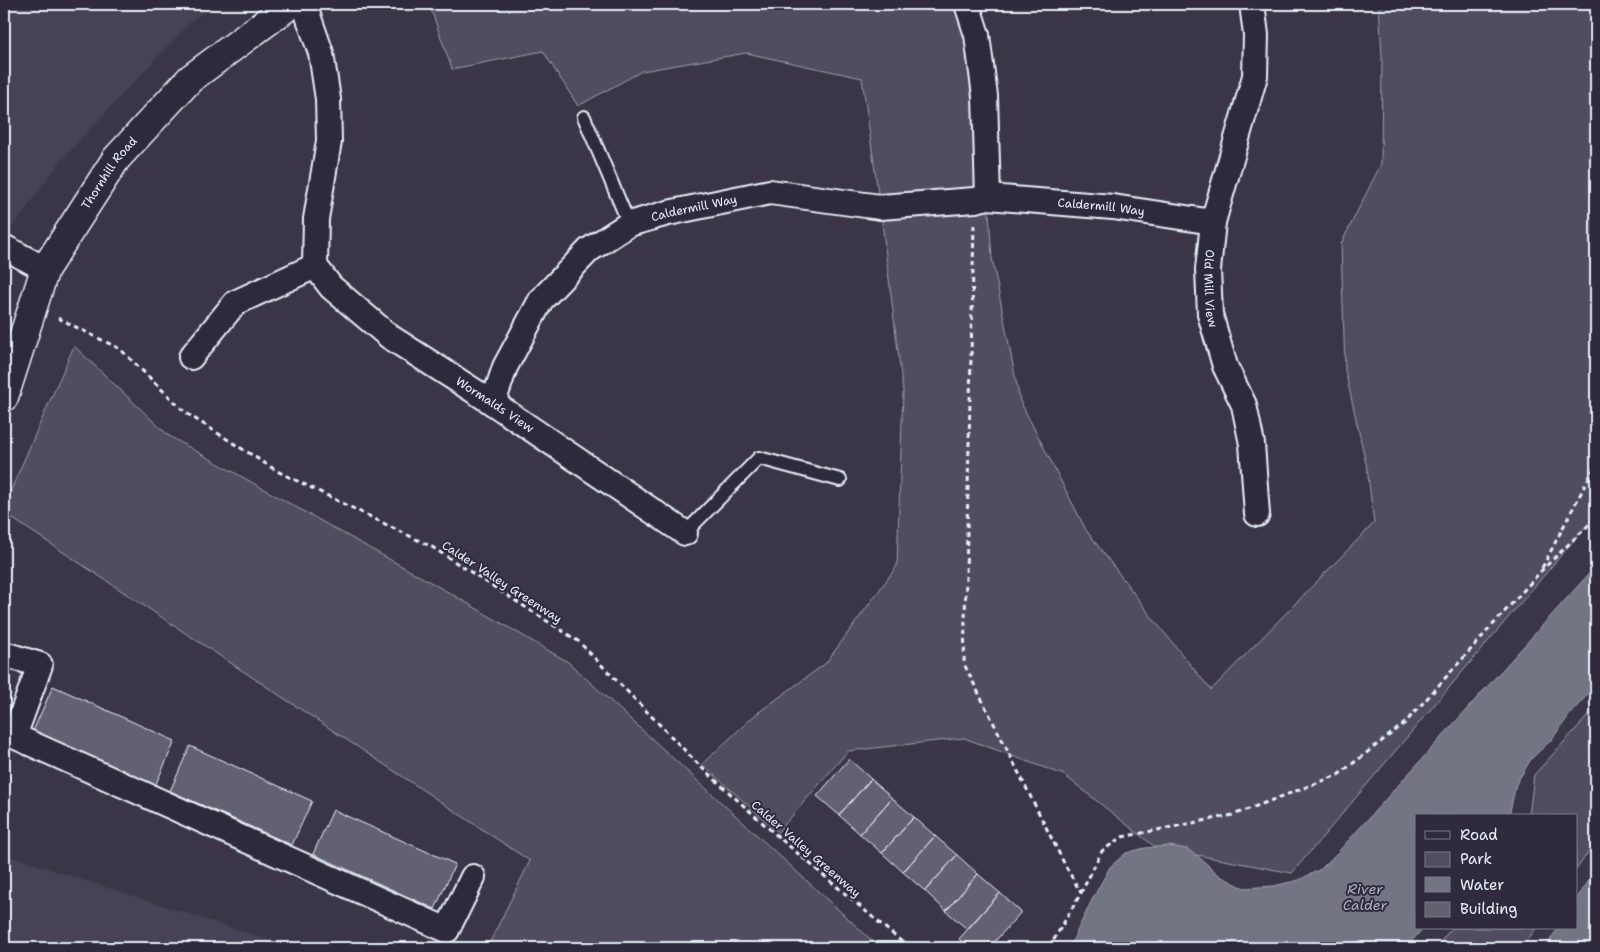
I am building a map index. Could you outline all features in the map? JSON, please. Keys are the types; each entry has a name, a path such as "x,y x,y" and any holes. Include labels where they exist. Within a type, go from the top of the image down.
{"main road":[{"name":"Thornhill Road","path":"4,397 45,269 116,159 190,79 291,4"}],"street":[{"path":"191,357 235,303 314,266 316,219 329,141 328,99 321,53 304,4"},
{"path":"967,4 977,35 985,96 981,198"},
{"name":"Old Mill View","path":"1252,4 1256,35 1256,76 1213,222 1208,270 1210,314 1225,366 1244,405 1252,444 1257,514"},
{"name":"Caldermill Way","path":"493,403 505,367 541,300 589,250 629,224 668,213 770,192 880,207 981,198 1113,207 1213,222"},
{"path":"4,247 45,269"},
{"name":"Wormalds View","path":"314,266 331,287 390,337 493,403 685,533"},
{"path":"4,654 40,666 14,736 447,930 473,877"}],"lane":[{"path":"584,116 629,224"},
{"path":"685,533 759,458 840,480"}],"path":[{"path":"981,198 964,664 1081,893"},
{"name":"Calder Valley Greenway","path":"30,317 120,349 186,413 277,471 432,548 578,641 701,767 775,834 909,948"},
{"path":"1541,571 1596,464"},
{"path":"1049,948 1081,893 1102,851 1122,837 1233,815 1338,775 1405,723 1541,571 1596,518"}],"shaded area":[{"path":"4,4 220,4 194,18 62,159 11,229 4,224"},
{"path":"4,854 294,948 4,948"}],"green space":[{"path":"429,4 967,4 988,197 992,258 1020,401 1086,530 1154,620 1211,690 1374,523 1367,468 1345,370 1341,244 1381,164 1382,57 1379,4 1589,4 1596,23 1596,514 1292,873 1155,847 1064,775 964,738 848,751 778,832 702,764 755,715 826,663 897,566 903,391 862,78 746,53 642,71 578,106 543,51 452,69"},
{"path":"74,346 169,436 448,592 568,662 880,948 487,948 530,861 4,513 4,506"},
{"path":"1596,707 1596,841 1578,867 1578,814 1529,814 1534,775"},
{"path":"1450,930 1535,930 1522,948 1435,948"}],"water":[{"name":"River Calder","path":"1596,566 1596,685 1571,713 1552,739 1531,759 1516,784 1509,814 1415,814 1415,930 1421,930 1406,948 1069,948 1110,867 1126,853 1145,848 1169,846 1187,849 1220,876 1244,888 1274,886 1299,880 1321,869"},
{"path":"1596,870 1596,948 1545,948 1557,930 1578,930 1578,897"}],"building":[{"path":"53,686 175,741 155,786 33,731"},
{"path":"190,746 312,801 292,845 170,791"},
{"path":"849,759 871,779 839,815 817,796"},
{"path":"871,779 892,798 860,834 839,815"},
{"path":"892,798 914,817 882,853 860,834"},
{"path":"333,810 455,864 435,909 313,854"},
{"path":"914,817 935,836 903,872 882,853"},
{"path":"935,836 957,855 925,891 903,872"},
{"path":"957,855 978,874 946,911 925,891"},
{"path":"978,874 1000,893 967,929 946,911"},
{"path":"1000,893 1021,912 989,948 969,948 959,939"}]}
